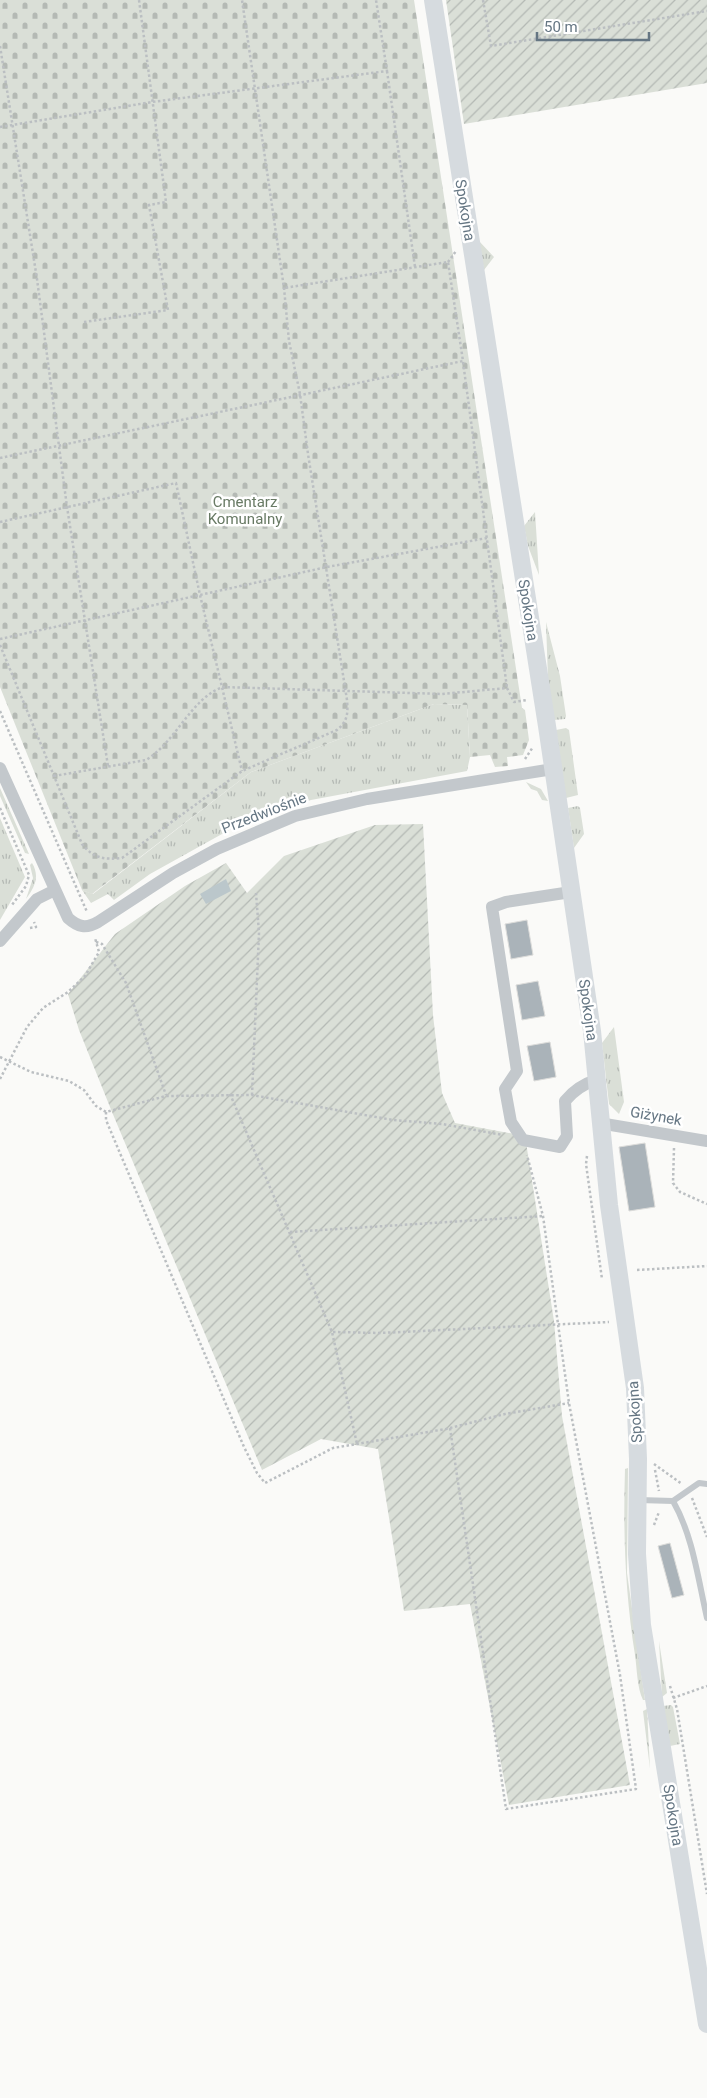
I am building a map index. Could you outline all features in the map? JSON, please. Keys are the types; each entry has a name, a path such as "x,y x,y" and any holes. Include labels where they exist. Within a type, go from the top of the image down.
{"street":[{"name":"Spokojna","path":"433,0 592,1031 599,1123 635,1388 638,1459 637,1554 642,1625 707,2024"},
{"path":"0,768 68,918 75,924 90,926"},
{"name":"Przedwiośnie","path":"90,926 173,873 217,848 295,816 367,799 553,769"},
{"path":"0,941 37,899 54,890"},
{"path":"571,892 506,902 492,907 517,1071 505,1089 511,1122 524,1140 560,1147 567,1136 565,1101 572,1092 584,1084 596,1080"},
{"name":"Giżynek","path":"599,1123 707,1141"}],"lane":[{"path":"637,1500 673,1501 699,1483 707,1484"},
{"path":"673,1501 681,1515 694,1557 707,1618"}],"path":[{"path":"84,322 168,310 148,204 166,202 139,0"},
{"path":"0,645 82,844 91,855 107,860 122,858 242,771 337,730 345,724 348,715 345,691 300,394 289,341 284,288 253,88 242,0"},
{"path":"376,0 415,267"},
{"path":"482,0 490,46 707,11"},
{"path":"0,46 37,278 67,507 108,766"},
{"path":"0,127 152,102 387,71"},
{"path":"458,250 452,253 448,262 508,688 514,702 529,700"},
{"path":"284,288 448,262"},
{"path":"0,458 300,394 463,362"},
{"path":"0,522 176,483 200,595 242,771"},
{"path":"0,639 327,566 487,538"},
{"path":"54,776 146,760 158,753 209,692 223,687 442,694 508,688"},
{"path":"0,711 85,904 99,952 85,976 68,992 43,1008 27,1027 0,1079"},
{"path":"0,808 29,875 26,886 14,902"},
{"path":"252,1095 260,933 256,893"},
{"path":"96,942 102,944 126,982 166,1096"},
{"path":"0,1058 31,1072 69,1081 84,1090 96,1106 106,1112 166,1096 252,1095 393,1120 479,1129 524,1140 542,1216 569,1403 620,1675 636,1789 506,1809 450,1428"},
{"path":"230,1094 332,1332 357,1444"},
{"path":"106,1112 106,1120 176,1290 257,1473 265,1483 332,1448 450,1428 505,1414 569,1403"},
{"path":"676,1136 672,1182 680,1192 707,1204"},
{"path":"289,1232 542,1216"},
{"path":"637,1270 707,1266"},
{"path":"332,1332 380,1333 626,1323"},
{"path":"653,1528 659,1517 660,1502 654,1457"},
{"path":"668,1681 677,1708 707,1894"},
{"path":"673,1698 707,1686"}],"green space":[{"name":"Cmentarz Komunalny","path":"0,0 414,0 522,708 525,710 529,740 523,755 507,757 508,766 495,767 490,755 470,757 467,705 434,704 251,772 92,894 82,890 0,687"},
{"path":"446,0 707,0 707,83 464,124"},
{"path":"479,241 494,257 484,270"},
{"path":"535,512 539,575 528,546 524,526"},
{"path":"546,622 560,676 565,719 554,720 548,680"},
{"path":"434,704 467,705 470,757 467,771 311,800 240,824 150,874 114,900 108,894 91,903 82,890 93,894 251,772"},
{"path":"566,728 569,730 578,795 566,798 556,730"},
{"path":"526,782 541,789 548,801 542,800 537,791 531,789"},
{"path":"0,788 29,854 25,853 0,796"},
{"path":"578,806 580,808 584,834 574,848 568,808"},
{"path":"0,818 25,877 0,920"},
{"path":"423,824 433,1015 442,1093 455,1123 525,1136 554,1321 562,1416 630,1785 509,1805 470,1604 404,1611 378,1449 321,1439 262,1470 112,1112 79,1030 68,994 115,934 185,886 226,863 247,893 284,856 375,825"},
{"path":"32,863 36,877 32,890 26,899 33,878 30,865"},
{"path":"614,1027 624,1102 619,1114 609,1104 602,1043"},
{"path":"628,1468 627,1573 645,1700 643,1700 638,1684 627,1585 624,1492 625,1469"},
{"path":"659,1641 667,1693 662,1697"},
{"path":"671,1705 680,1744 670,1746 663,1706"},
{"path":"647,1709 650,1769 643,1711"}],"shaded area":[{"path":"226,879 231,891 206,904 200,894"}],"building":[{"path":"527,920 533,955 511,959 505,924"},
{"path":"538,981 545,1016 522,1020 516,985"},
{"path":"550,1042 556,1077 534,1081 527,1046"},
{"path":"645,1143 655,1207 629,1211 619,1147"},
{"path":"670,1543 684,1595 672,1598 658,1546"}]}
